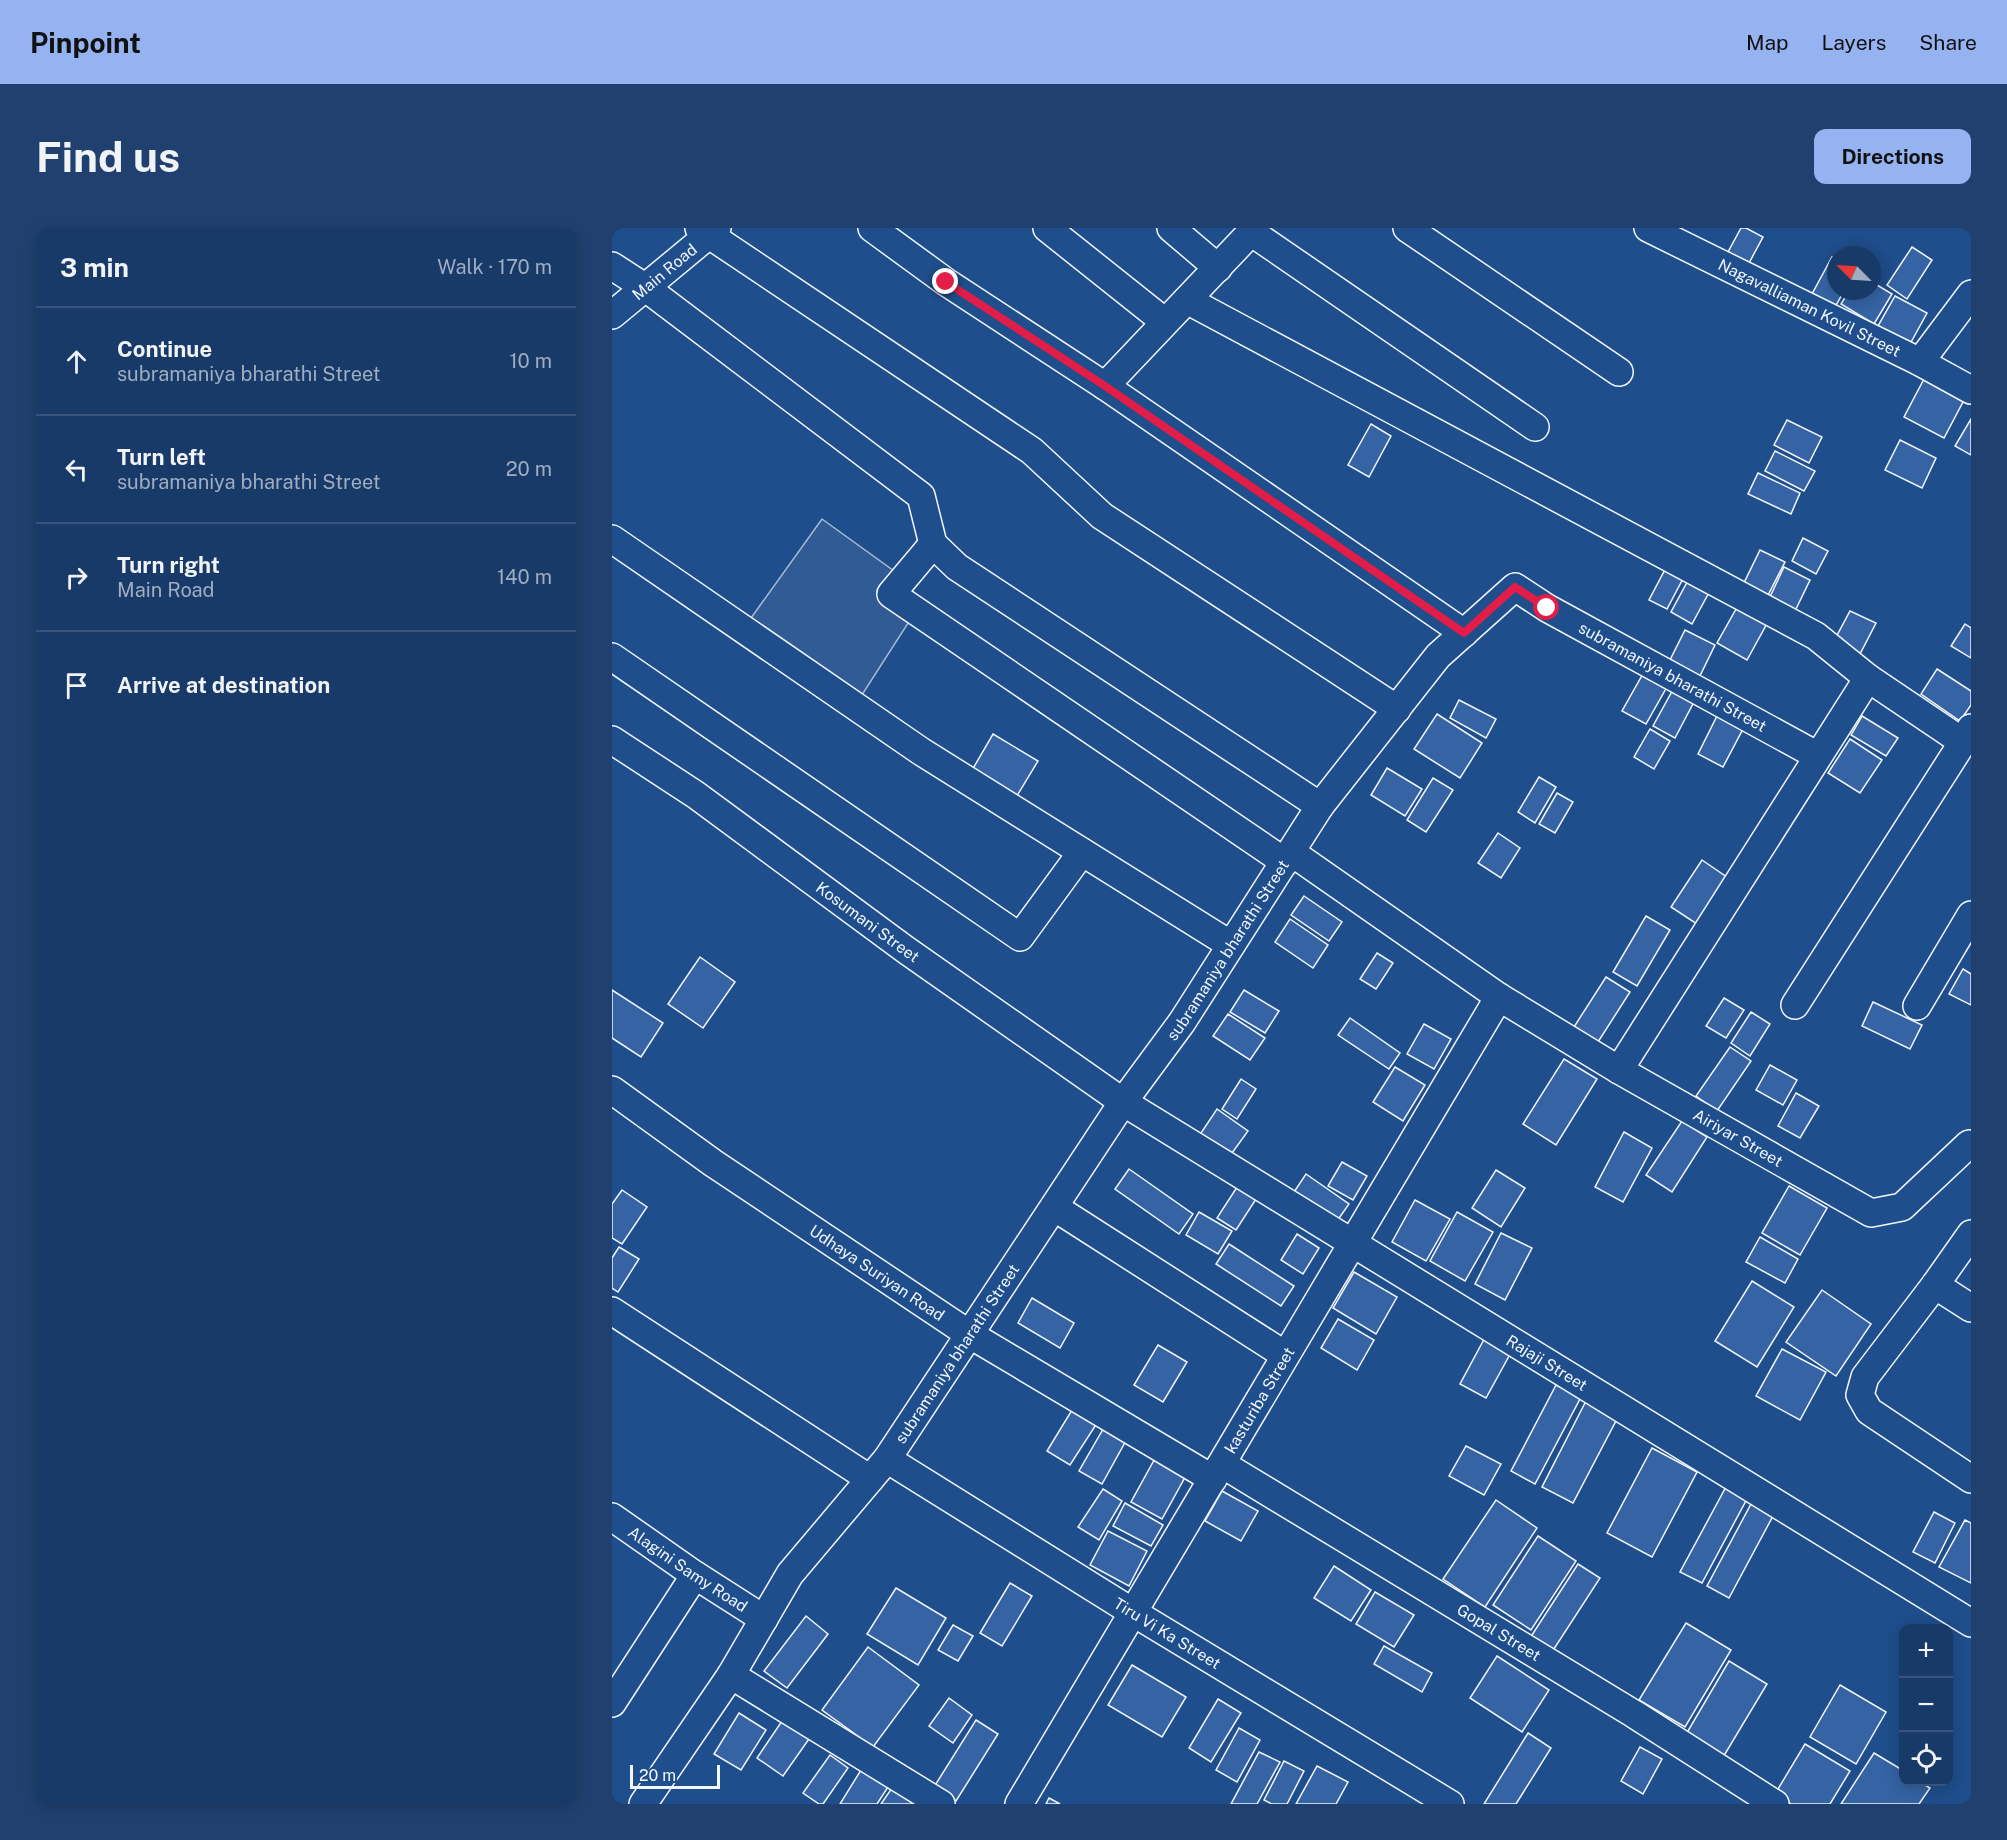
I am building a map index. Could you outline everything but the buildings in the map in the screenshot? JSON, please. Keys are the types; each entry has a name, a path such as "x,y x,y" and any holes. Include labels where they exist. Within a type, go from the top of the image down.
{"street":[{"path":"872,228 946,282 1105,386 1464,633"},
{"path":"1047,228 1166,322"},
{"path":"1170,228 1218,267"},
{"path":"1407,228 1619,372"},
{"name":"Nagavalliaman Kovil Street","path":"1648,228 1920,362 1971,390"},
{"path":"708,230 1032,451 1102,516 1397,709"},
{"name":"Main Road","path":"612,315 646,288 708,230"},
{"path":"1105,386 1253,230 1535,427"},
{"path":"612,266 646,288 921,496 933,544 957,567 1320,806"},
{"path":"1920,362 1971,294"},
{"path":"1187,300 1816,636 1868,678 1967,735 1795,1005"},
{"path":"612,539 922,752 1231,945"},
{"name":"Airiyar Street","path":"933,544 891,594 1499,997 1619,1070 1871,1214 1902,1207 1970,1143"},
{"name":"subramaniya bharathi Street","path":"643,1804 731,1675 790,1574 887,1459 1123,1102 1182,1022 1320,806 1438,656 1515,587 1547,608 1818,756"},
{"path":"612,657 1020,938 1082,852"},
{"path":"1619,1070 1868,678"},
{"name":"Kosumani Street","path":"612,740 696,795 906,950 1123,1102"},
{"path":"1917,1006 1971,915"},
{"name":"kasturiba Street","path":"1019,1804 1499,997"},
{"name":"Udhaya Suriyan Road","path":"612,1090 713,1163 969,1334 1217,1472"},
{"name":"Rajaji Street","path":"1123,1102 1971,1623"},
{"path":"1054,1207 1284,1355"},
{"path":"1971,1234 1865,1377 1860,1395 1869,1411 1971,1479"},
{"path":"1935,1285 1971,1308"},
{"path":"612,1311 870,1479"},
{"name":"Tiru Vi Ka Street","path":"887,1459 1450,1804"},
{"name":"Gopal Street","path":"1217,1472 1634,1714 1775,1804"},
{"name":"Alagini Samy Road","path":"612,1517 695,1575 764,1619"},
{"path":"615,1691 695,1575"},
{"path":"731,1675 941,1804"}],"shaded area":[{"path":"822,519 894,571 912,617 860,698 746,625"}],"route":[{"path":"946,282 1105,386 1464,633 1515,587 1547,608"}]}
